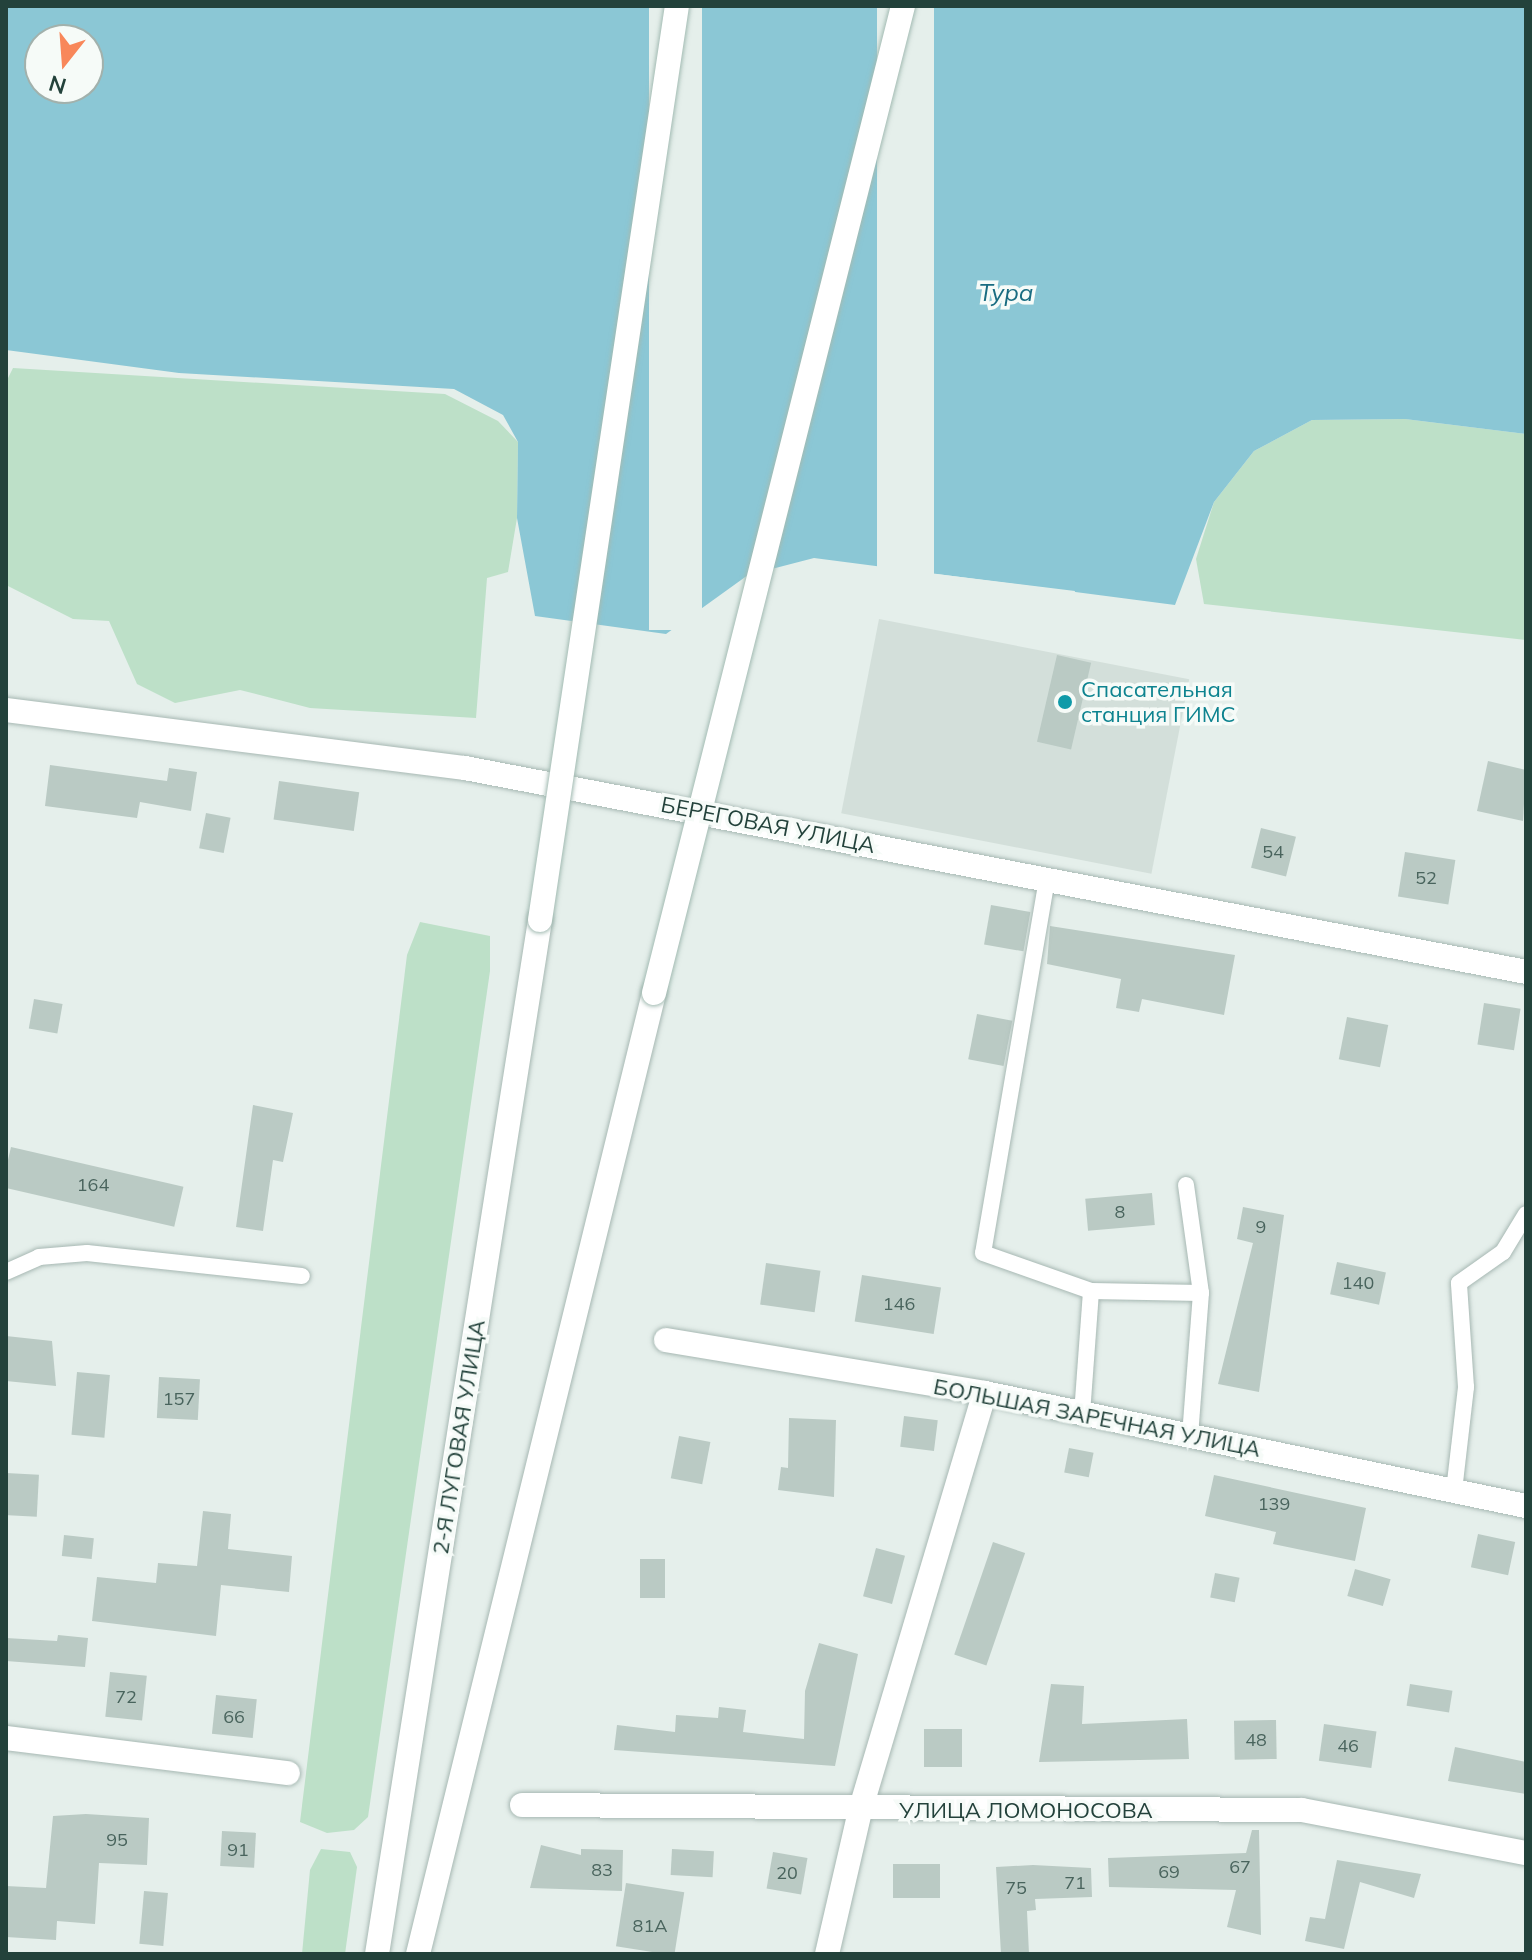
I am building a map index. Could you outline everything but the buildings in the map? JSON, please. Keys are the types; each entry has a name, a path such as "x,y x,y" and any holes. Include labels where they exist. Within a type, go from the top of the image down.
{"street":[{"name":"2-Я ЛУГОВАЯ УЛИЦА","path":"377,1954 540,920 677,6"},
{"path":"418,1954 654,993 903,6"},
{"name":"БЕРЕГОВАЯ УЛИЦА","path":"6,710 465,768 1526,972"},
{"name":"БОЛЬШАЯ ЗАРЕЧНАЯ УЛИЦА","path":"666,1340 985,1393 1526,1506"},
{"path":"827,1954 860,1811 985,1393"},
{"path":"6,1738 288,1773"},
{"name":"УЛИЦА ЛОМОНОСОВА","path":"522,1805 860,1811 1302,1810 1526,1853"}],"lane":[{"path":"1047,879 983,1253 1091,1291 1201,1293"},
{"path":"1186,1185 1201,1293 1190,1436"},
{"path":"1454,1491 1466,1387 1459,1283 1503,1252 1526,1214"},
{"path":"6,1272 39,1257 87,1253 302,1276"},
{"path":"1082,1414 1091,1291"}],"shaded area":[{"path":"879,619 1189,679 1151,874 841,813"}],"green space":[{"path":"13,368 445,394 498,421 518,442 517,518 508,572 487,578 476,718 310,708 240,690 175,703 137,684 109,621 73,619 6,585 6,382"},
{"path":"1405,419 1526,434 1526,640 1204,604 1196,559 1214,502 1254,451 1312,420"},
{"path":"420,922 490,936 490,971 368,1817 354,1830 327,1833 300,1822 407,955"},
{"path":"321,1849 350,1852 357,1867 345,1954 302,1954 310,1870"}],"water":[{"name":"Тура","path":"6,6 1526,6 1526,434 1405,419 1312,420 1254,451 1214,502 1175,605 814,558 748,575 666,634 535,616 517,518 518,442 503,415 454,389 179,373 6,350"}],"pier":[{"path":"649,6 702,6 702,630 649,630"},
{"path":"877,6 934,6 934,606 877,606"},
{"path":"936,574 1075,591 1074,595 936,578"}],"place":[{"name":"Спасательная станция ГИМС","path":"1065,702"}]}
